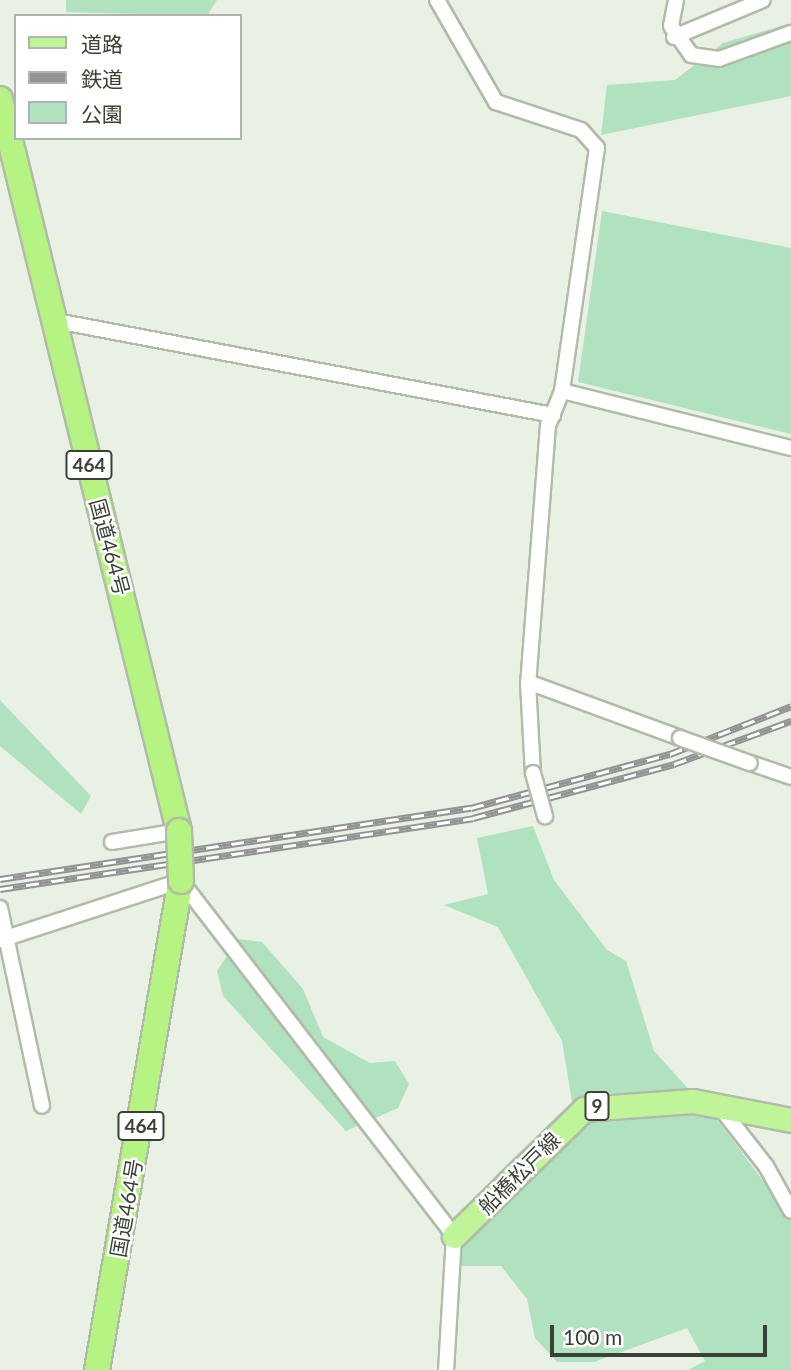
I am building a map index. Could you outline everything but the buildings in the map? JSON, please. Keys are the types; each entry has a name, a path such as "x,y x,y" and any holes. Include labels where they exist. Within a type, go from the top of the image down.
{"highway":[{"name":"国道464号","path":"0,99 51,320 179,831"},
{"name":"464","path":"179,831 181,881"},
{"name":"国道464号","path":"97,1370 181,881"}],"main road":[{"name":"船橋松戸線","path":"454,1236 584,1109 718,1105 791,1121"}],"street":[{"path":"437,0 496,102 581,130 597,148 562,391 554,415 536,527 528,682 533,773 545,816"},
{"path":"676,0 674,37 691,55 719,59 791,33"},
{"path":"674,37 763,0"},
{"path":"51,320 554,415"},
{"path":"562,391 791,448"},
{"path":"528,682 791,777"},
{"path":"112,842 179,831"},
{"path":"4,939 181,881 454,1236 446,1370"},
{"path":"2,911 4,939 42,1106"},
{"path":"718,1105 766,1166 791,1211"}],"green space":[{"path":"66,0 217,0 208,14 66,12"},
{"path":"791,23 791,96 601,135 607,85 675,80 723,43"},
{"path":"602,211 791,248 791,434 578,382"},
{"path":"0,700 91,796 81,814 0,746"},
{"path":"533,826 554,880 607,950 626,961 654,1051 723,1127 791,1219 791,1370 688,1370 705,1361 687,1328 594,1362 557,1362 535,1338 527,1299 501,1266 460,1266 463,1247 454,1222 470,1212 496,1175 572,1102 562,1041 498,927 444,905 488,894 477,838"},
{"path":"238,939 262,942 303,989 323,1037 370,1063 395,1061 409,1084 398,1108 346,1131 223,996 217,971"}],"railway":[{"path":"0,879 471,808 670,754 791,706"},
{"path":"0,889 473,818 674,764 791,721"}]}
